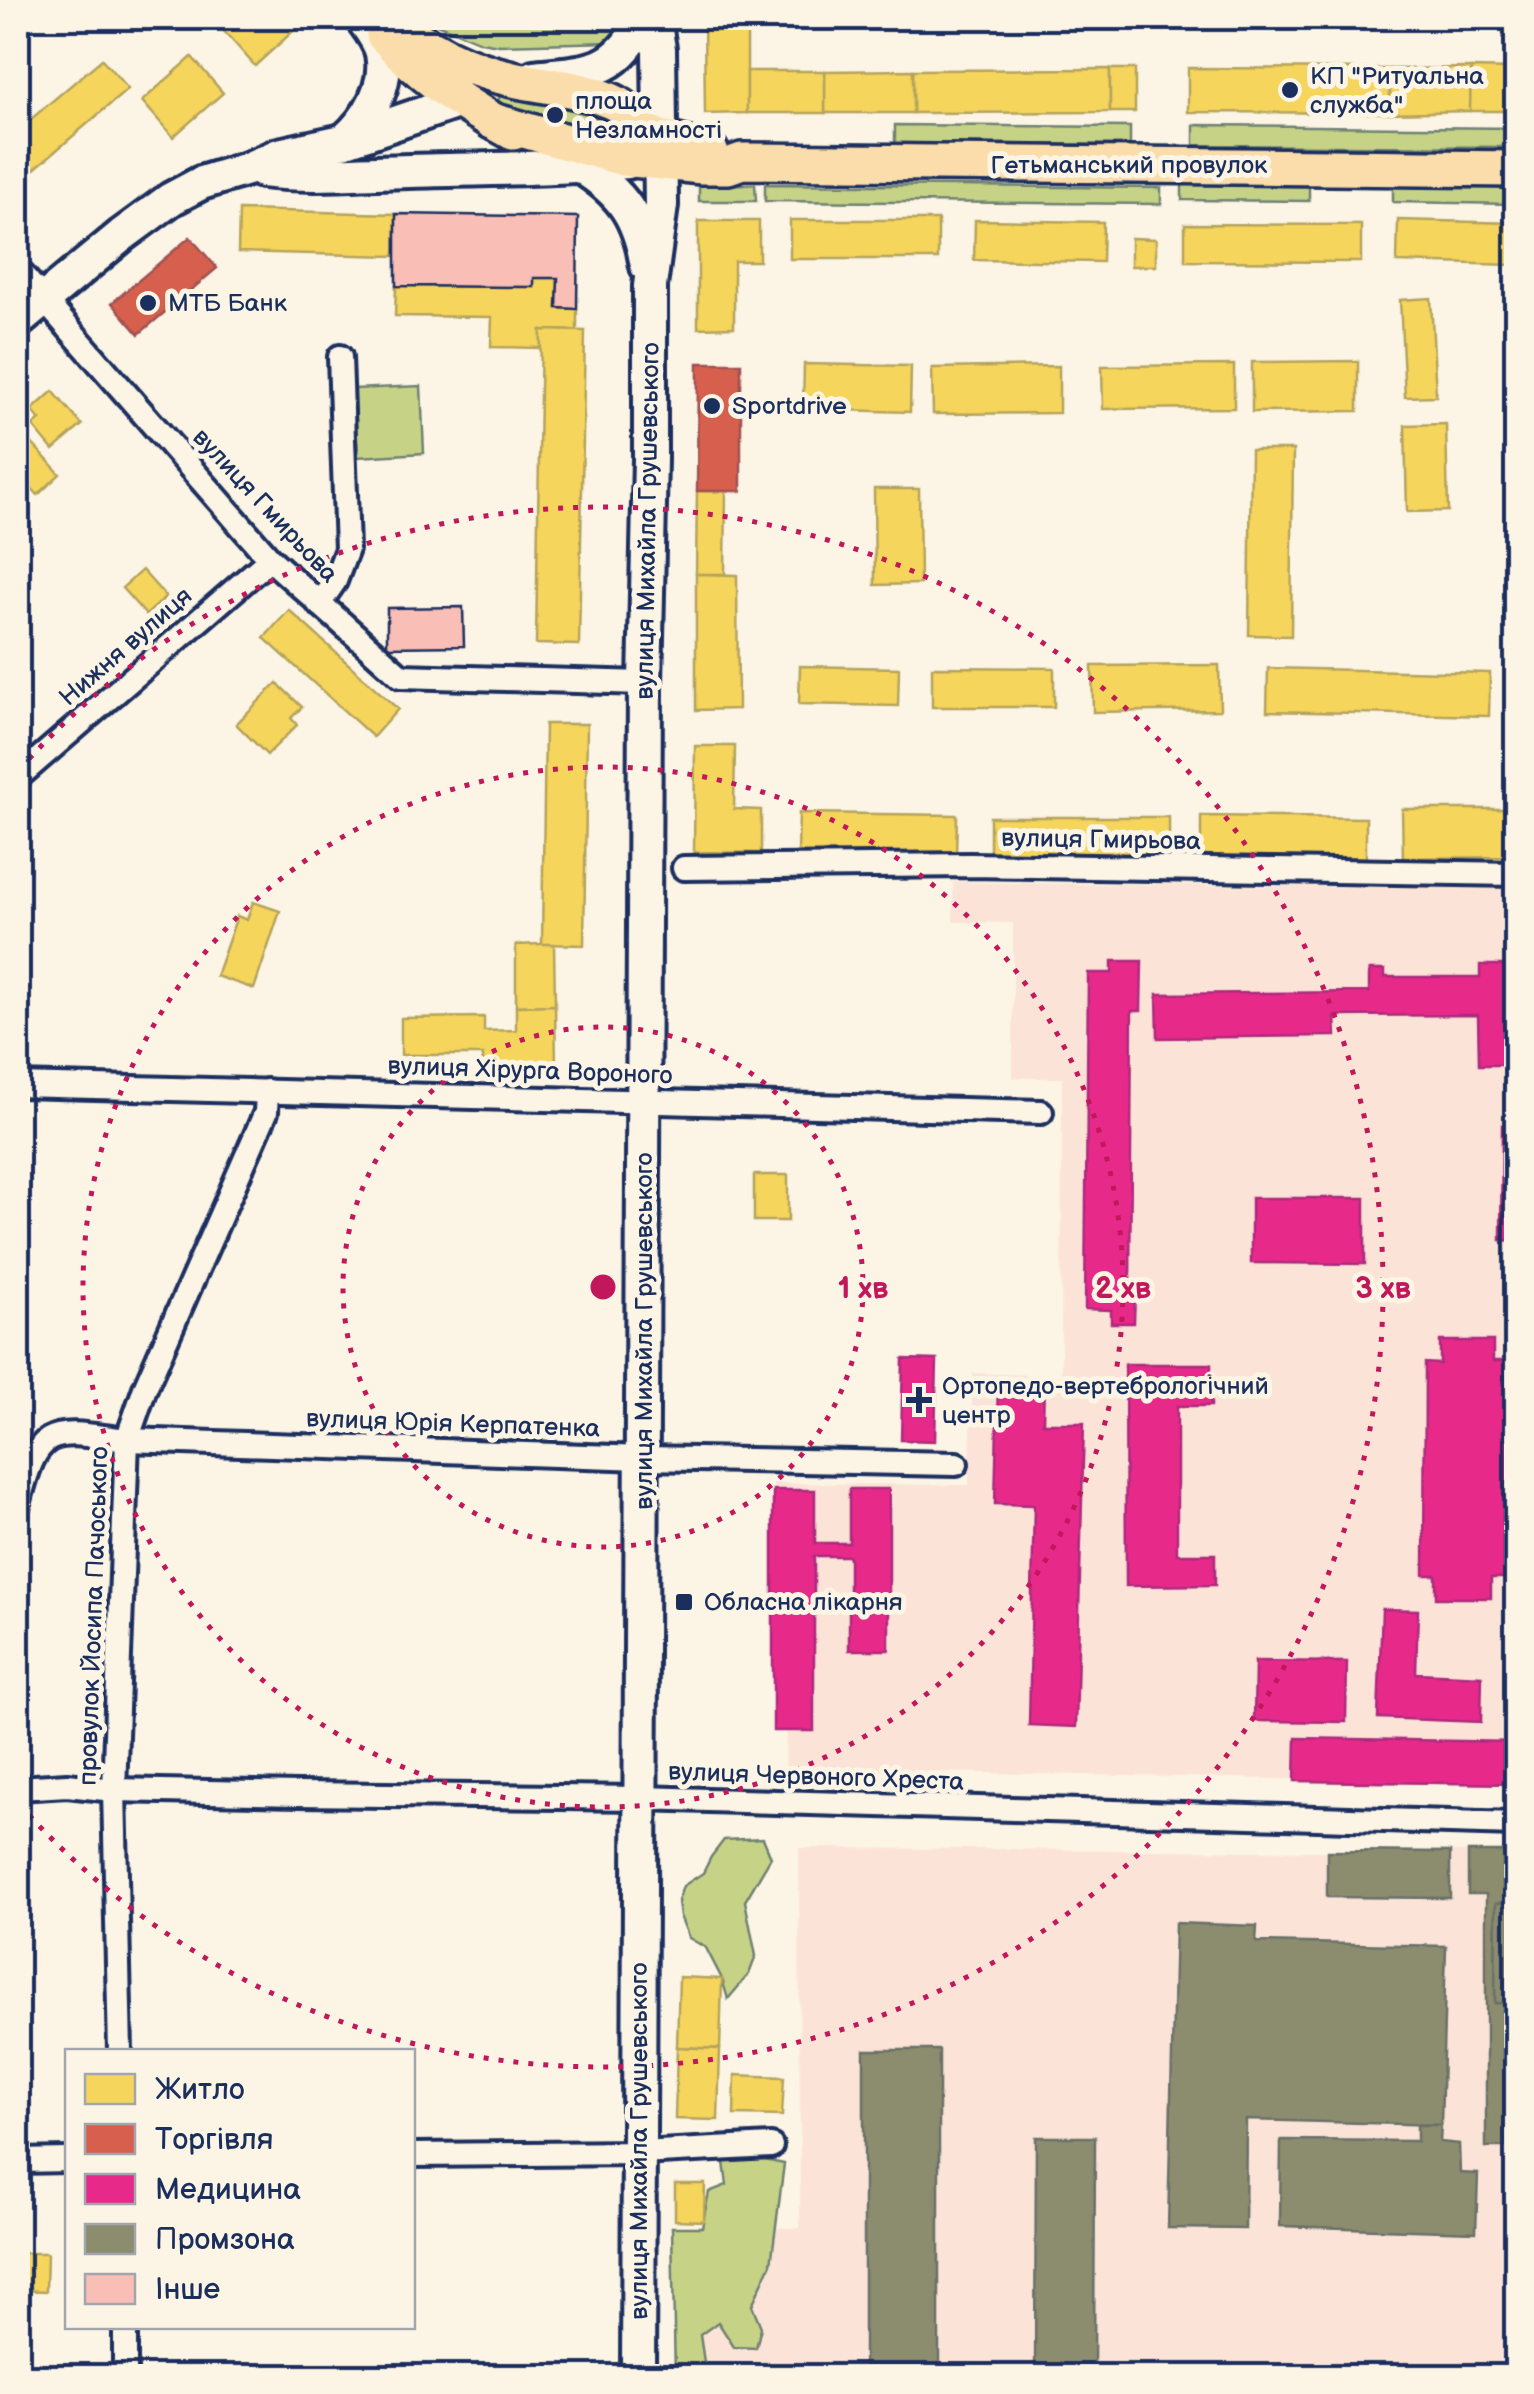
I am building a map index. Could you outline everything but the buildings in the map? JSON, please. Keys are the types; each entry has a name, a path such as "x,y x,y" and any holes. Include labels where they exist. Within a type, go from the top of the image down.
{"main road":[{"path":"372,18 403,56 460,101 581,90 630,114 653,148"},
{"path":"391,18 434,50 475,67 500,96 653,148"},
{"name":"Гетьманський провулок","path":"653,148 724,154 742,162 1516,168"}],"street":[{"path":"345,157 376,99 383,65 375,35 362,18"},
{"path":"500,96 602,66 625,48 644,18"},
{"path":"649,240 661,205 653,148 651,84 658,59 654,18"},
{"path":"345,157 460,101"},
{"path":"30,311 171,199 201,183 279,155 345,157 653,148"},
{"path":"649,240 620,197 599,178 653,148"},
{"path":"649,240 653,148"},
{"name":"вулиця Михайла Грушевського","path":"638,2376 649,240"},
{"name":"вулиця Гмирьова","path":"18,270 30,311 270,559 401,676 645,683"},
{"path":"320,604 348,549 340,357"},
{"name":"Нижня вулиця","path":"18,777 270,559"},
{"name":"вулиця Гмирьова","path":"684,868 970,865 1516,874"},
{"name":"вулиця Хірурга Вороного","path":"18,1085 1041,1112"},
{"name":"провулок Йосипа Пачоського","path":"120,2049 114,1790 127,1440 145,1388 266,1112 267,1090"},
{"name":"вулиця Юрія Керпатенка","path":"18,1505 32,1457 53,1436 71,1432 127,1440 644,1458 956,1464"},
{"name":"вулиця Червоного Хреста","path":"18,1788 641,1798 1516,1824"},
{"path":"415,2156 771,2146"},
{"path":"18,2161 65,2160"},
{"path":"124,2329 125,2376"}],"shaded area":[{"path":"953,882 1516,889 1516,1784 785,1769 786,1731 773,1731 773,1483 969,1485 973,1373 1061,1376 1062,1078 1013,1078 1013,923 953,922"},
{"path":"799,1848 1516,1852 1516,2376 675,2376 672,2227 800,2228"}],"green space":[{"path":"428,18 621,18 621,30 611,42 499,45 481,42"},
{"path":"520,92 603,115 613,120 621,132 616,140 495,105 501,95"},
{"path":"895,125 1130,127 1130,145 895,143"},
{"path":"1194,125 1516,128 1516,147 1194,145"},
{"path":"755,184 756,201 699,201 699,185"},
{"path":"765,184 1161,188 1161,204 765,201"},
{"path":"1182,184 1309,185 1309,201 1182,200"},
{"path":"1393,184 1516,187 1516,204 1393,202"},
{"path":"421,386 424,453 358,457 354,389"},
{"path":"763,1838 771,1857 745,1901 756,1956 749,1974 728,1999 706,1948 689,1938 678,1901 683,1886 703,1873 724,1840"},
{"path":"736,2154 784,2164 771,2264 752,2305 761,2327 756,2348 734,2347 718,2322 700,2335 704,2376 675,2376 672,2227 702,2227 709,2192 727,2185 724,2162"}],"place":[{"name":"КП \"Ритуальна служба\"","path":"1290,90"},
{"name":"площа Незламності","path":"555,115"},
{"name":"МТБ Банк","path":"148,303"},
{"name":"Sportdrive","path":"712,406"},
{"name":"Ортопедо-вертебрологічний центр","path":"919,1400"},
{"name":"Обласна лікарня","path":"684,1602"}]}
